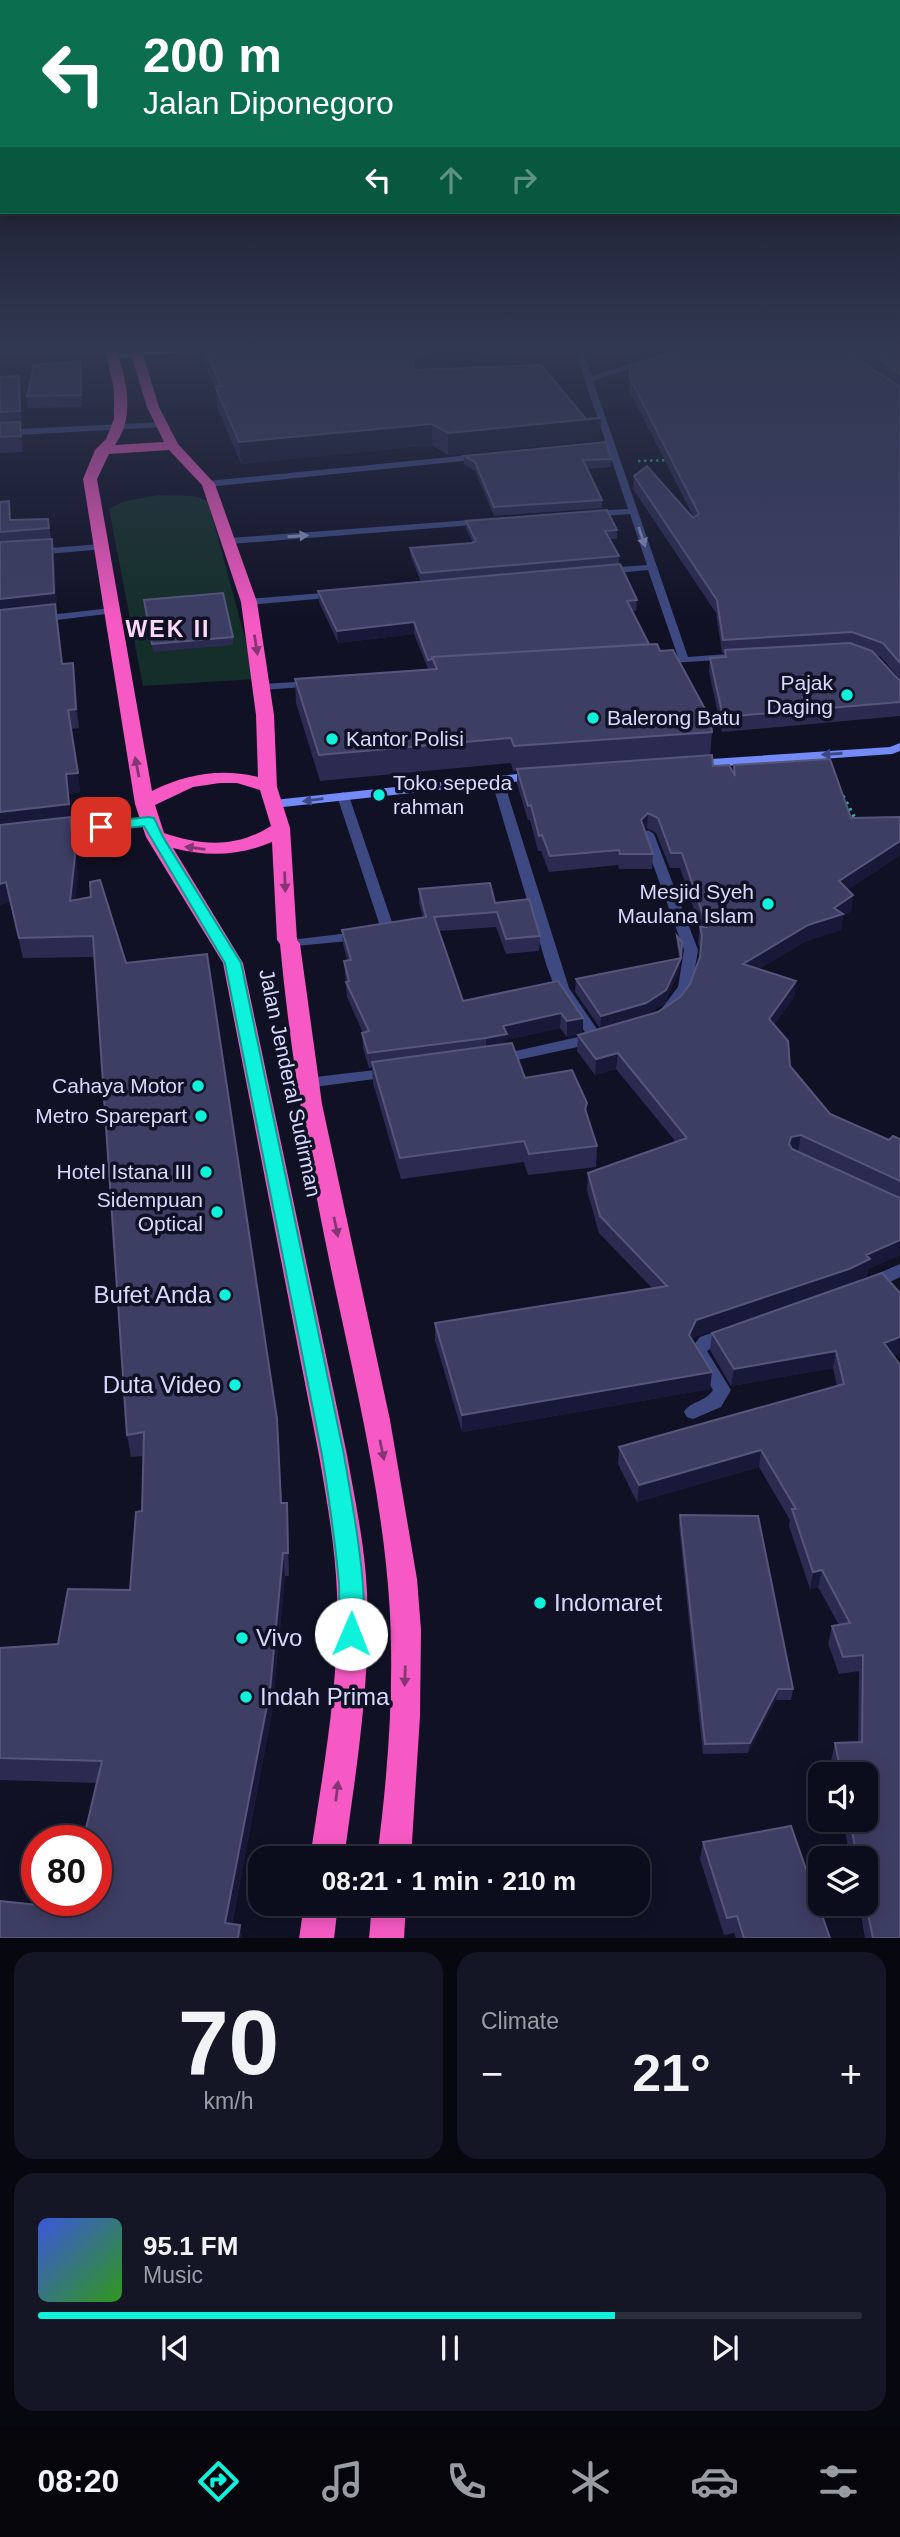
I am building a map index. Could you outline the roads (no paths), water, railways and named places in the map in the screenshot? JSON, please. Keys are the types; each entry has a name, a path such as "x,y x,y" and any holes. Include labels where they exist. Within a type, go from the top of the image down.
{"highway":[{"name":"Jalan Jenderal Sudirman","path":"109,441 102,450 90,480 150,821 233,963 346,1531 352,1612 340,1761 329,1846"},
{"name":"Jalan Jenderal Sudirman","path":"170,441 208,484 249,602 262,687 295,1007 307,1083 386,1466 402,1579 406,1625 405,1678 400,1811 396,1846"},
{"path":"102,450 172,446"},
{"path":"239,777 274,806 264,840 224,850 190,848 150,821 178,785 206,778 239,777"},
{"path":"316,1938 319,1916"},
{"path":"386,1938 388,1916"}],"main road":[{"path":"686,765 892,750 900,747"},
{"path":"274,806 342,796 551,775"},
{"path":"42,833 150,821"}],"street":[{"path":"597,446 610,444 618,462 684,660"},
{"path":"208,484 485,457"},
{"path":"578,515 633,511"},
{"path":"230,541 494,522"},
{"path":"0,555 101,547"},
{"path":"597,572 653,567"},
{"path":"249,602 346,594"},
{"path":"25,620 111,611"},
{"path":"643,663 740,657"},
{"path":"262,687 330,683"},
{"path":"486,1061 601,1036 562,988 497,779"},
{"path":"290,944 370,935 387,929 342,796"},
{"path":"648,834 691,950 685,987 672,1008 651,1022"},
{"path":"307,1083 403,1071"},
{"path":"853,1292 900,1270"},
{"path":"692,1412 715,1402 722,1391 698,1351 699,1347 743,1329"}],"place":[{"name":"Pajak Daging","path":"847,695"},
{"name":"Balerong Batu","path":"593,718"},
{"name":"Kantor Polisi","path":"332,739"},
{"name":"Toko sepeda rahman","path":"379,795"},
{"name":"Mesjid Syeh Maulana Islam","path":"768,904"},
{"name":"Cahaya Motor","path":"198,1086"},
{"name":"Metro Sparepart","path":"201,1116"},
{"name":"Hotel Istana III","path":"206,1172"},
{"name":"Sidempuan Optical","path":"217,1212"},
{"name":"Bufet Anda","path":"225,1295"},
{"name":"Duta Video","path":"235,1385"},
{"name":"Indomaret","path":"540,1603"},
{"name":"Vivo","path":"242,1638"},
{"name":"Indah Prima","path":"246,1697"}],"district":[{"name":"WEK II","path":"168,629"}]}
